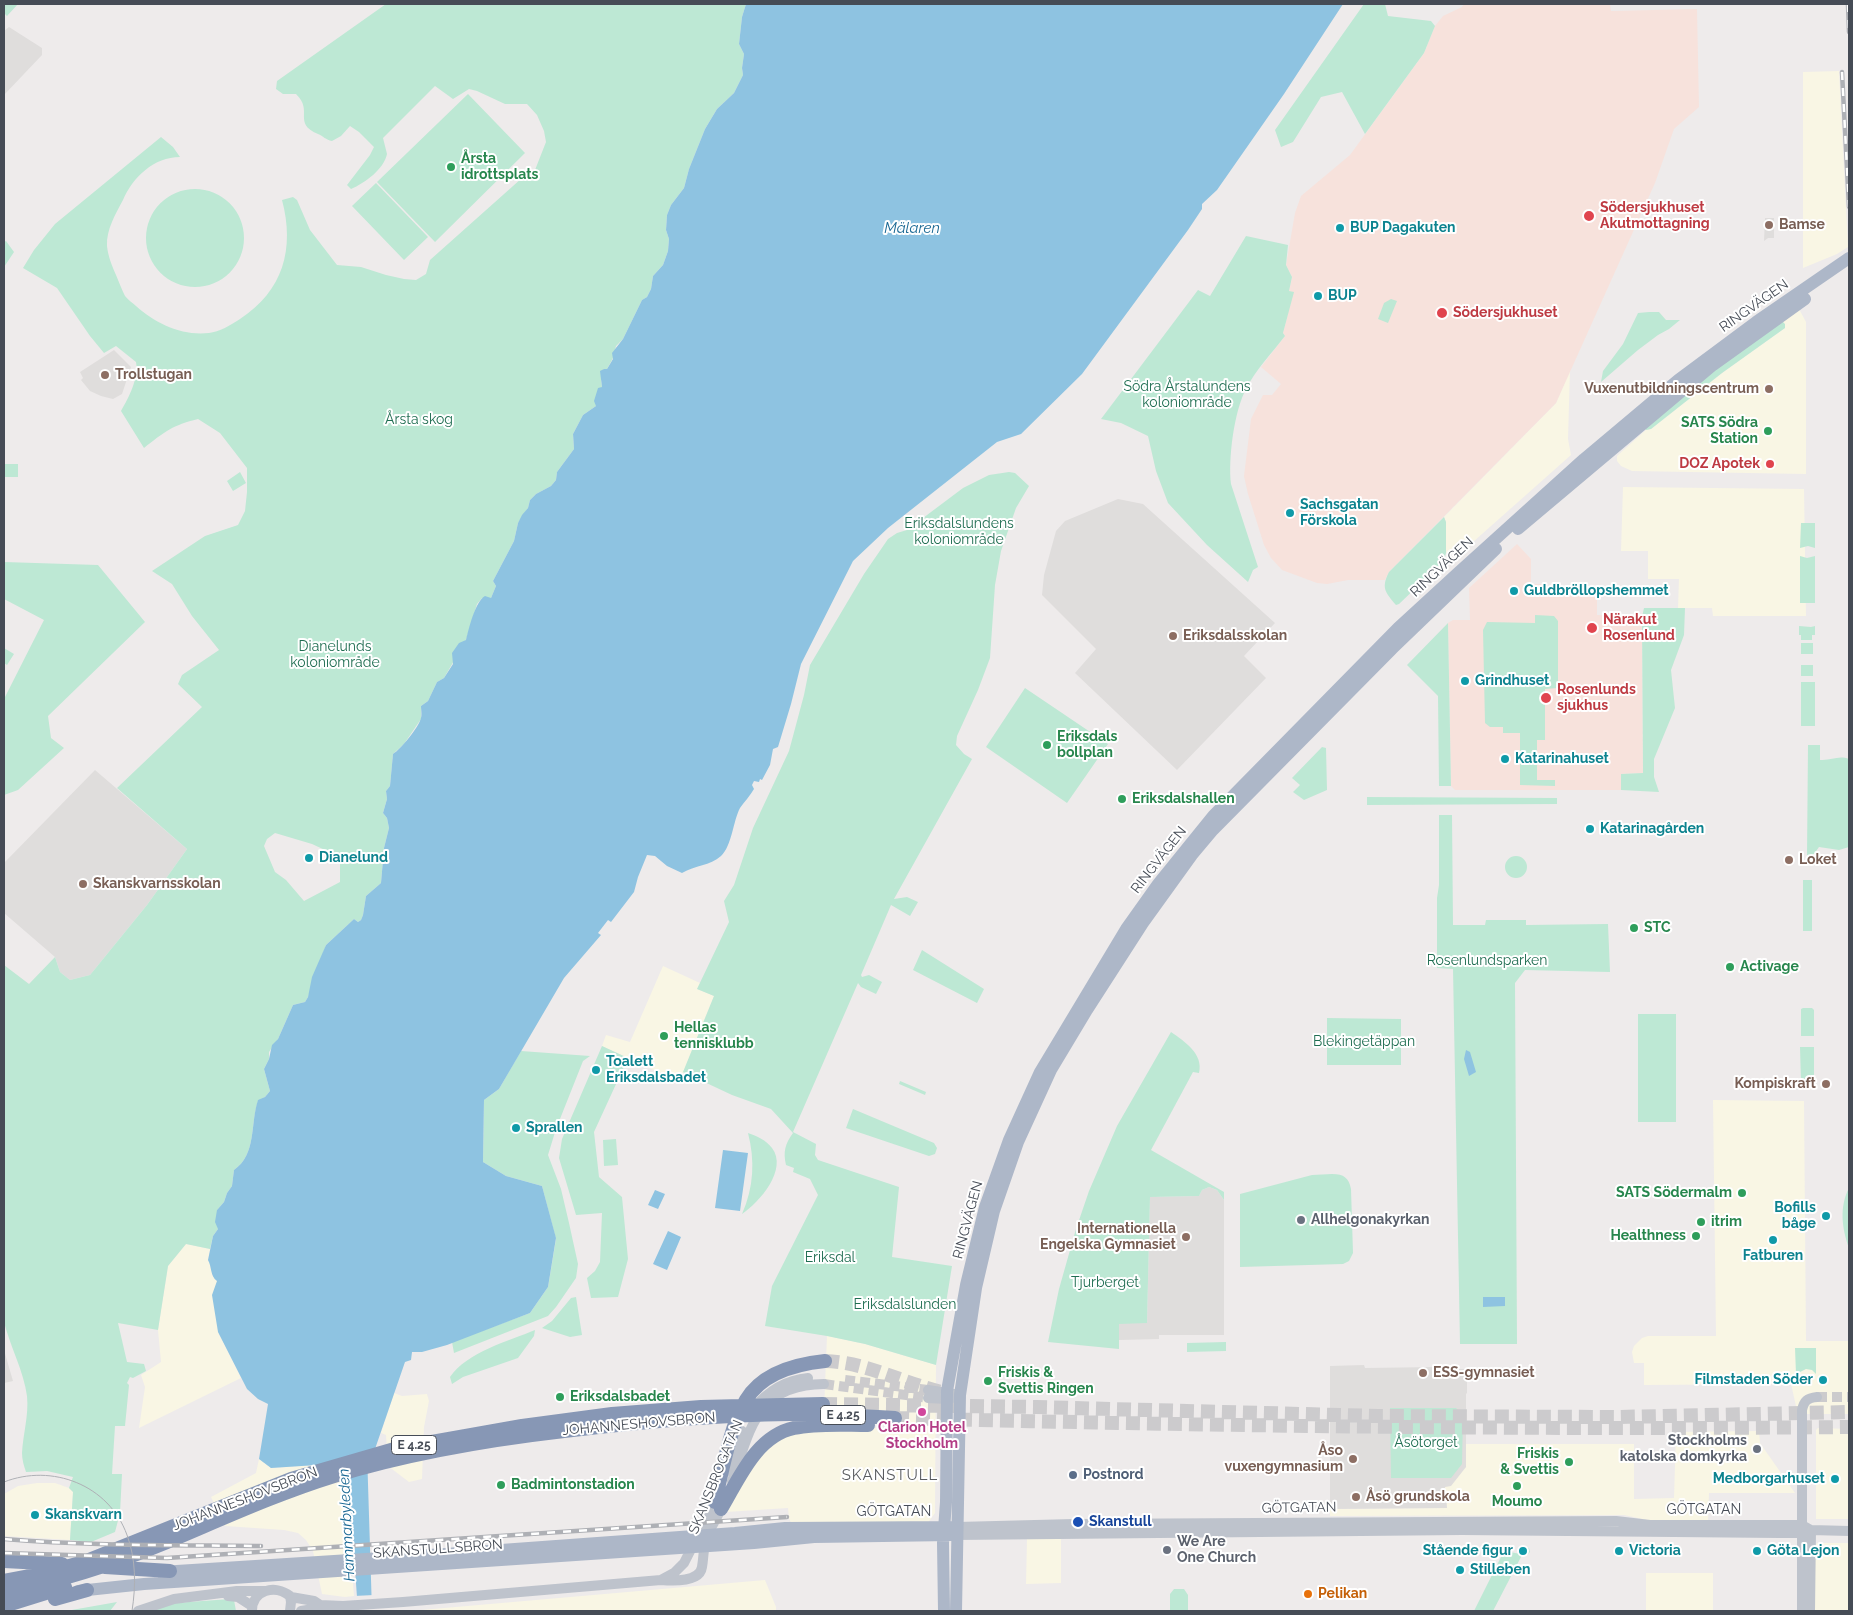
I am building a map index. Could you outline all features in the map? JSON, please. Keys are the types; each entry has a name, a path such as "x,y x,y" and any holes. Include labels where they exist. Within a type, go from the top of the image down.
{"highway":[{"path":"718,1506 736,1423 746,1400 754,1389 771,1376 800,1364 825,1361"},
{"name":"E 4.25","path":"790,1416 823,1404"},
{"name":"JOHANNESHOVSBRON","path":"4,1592 38,1586 66,1578 162,1538 291,1479 408,1446 522,1426 612,1414 701,1407 790,1416"},
{"path":"718,1506 750,1461 790,1416"},
{"name":"E 4.25","path":"790,1416 895,1421"},
{"path":"4,1567 68,1559 162,1538"},
{"path":"4,1606 95,1576 142,1557 162,1538"},
{"name":"JOHANNESHOVSBRON","path":"4,1581 36,1575 84,1562 162,1538"},
{"path":"4,1561 170,1571"},
{"path":"6,1611 86,1590"}],"main road":[{"name":"RINGVÄGEN","path":"944,1611 950,1531 951,1395 966,1285 985,1207 1009,1140 1040,1072 1121,937 1185,849 1214,814 1398,628 1576,466 1711,354 1849,258"},
{"name":"RINGVÄGEN","path":"951,1395 986,1241 997,1202 1034,1104 1051,1070 1086,1010 1143,923 1192,855 1216,826 1392,649 1511,536 1713,364 1849,268"},
{"name":"RINGVÄGEN","path":"950,1531 956,1611"},
{"name":"GÖTGATAN","path":"785,1533 950,1531"},
{"name":"SKANSTULLSBRON","path":"4,1601 144,1584 735,1539 785,1533"},
{"name":"SKANSTULLSBRON","path":"4,1575 170,1571 735,1539"}],"street":[{"name":"SKANSBROGATAN","path":"702,1568 702,1550 718,1506 752,1423 760,1410 773,1398 786,1391 802,1385 824,1381"},
{"path":"928,1394 951,1395"},
{"path":"1802,1611 1805,1530 1804,1405 1810,1398 1816,1397"},
{"name":"SKANSBROGATAN","path":"657,1580 674,1573 684,1563 718,1506"},
{"name":"GÖTGATAN","path":"950,1531 1074,1524 1552,1521 1849,1531"},
{"path":"1805,1530 1810,1611"},
{"path":"684,1563 695,1564 702,1568 694,1576 685,1570 684,1563"},
{"name":"SKANSBROGATAN","path":"320,1605 403,1602 657,1580 677,1581 694,1576"},
{"path":"220,1594 238,1597 252,1608 258,1595 271,1589 277,1589 291,1597 314,1601 320,1605 313,1609 301,1611"},
{"path":"138,1611 174,1599 247,1590 265,1591"},
{"path":"290,1611 291,1597"}],"shaded area":[{"name":"Södersjukhuset","path":"1464,4 1610,4 1611,11 1697,9 1699,107 1674,129 1655,183 1556,403 1389,572 1385,580 1348,580 1327,584 1317,583 1282,570 1271,558 1264,545 1244,476 1251,419 1263,395 1272,395 1281,384 1261,367 1285,336 1283,333 1293,293 1289,291 1292,277 1286,265 1295,213 1301,196 1350,155 1424,53 1435,26 1443,16 1462,7"},
{"path":"9,27 42,48 42,55 4,95 4,31"},
{"path":"1839,71 1848,247 1837,254 1803,268 1803,72"},
{"name":"Bamse","path":"1765,218 1774,218 1774,238 1768,238 1764,241"},
{"path":"1799,309 1806,322 1806,474 1632,471 1621,466 1617,461 1617,456 1646,430 1651,429 1722,373 1785,328 1782,321"},
{"name":"Trollstugan","path":"114,350 131,367 122,394 113,399 90,391 81,380 83,378 80,372"},
{"path":"1570,370 1568,439 1571,455 1464,550 1446,553 1446,522 1444,517 1556,403"},
{"path":"1623,487 1804,489 1806,616 1713,616 1712,608 1678,608 1679,579 1648,579 1648,551 1621,551"},
{"name":"Eriksdalsskolan","path":"1118,499 1143,504 1275,623 1244,656 1266,678 1177,770 1075,673 1096,649 1042,595 1044,575 1056,531 1065,521"},
{"name":"Rosenlunds sjukhus","path":"1517,544 1531,559 1531,584 1544,584 1582,596 1597,597 1597,615 1642,617 1643,773 1621,774 1621,790 1455,790 1451,786 1448,623 1453,620 1470,620 1469,588"},
{"name":"Skanskvarnsskolan","path":"95,770 187,849 147,905 90,975 70,980 60,972 55,957 4,913 4,863"},
{"path":"663,966 700,983 697,989 714,996 681,1078 656,1071 602,1046 606,1035 630,1042"},
{"path":"1713,1100 1804,1101 1806,1341 1849,1341 1849,1414 1795,1414 1796,1406 1791,1384 1644,1385 1644,1363 1634,1363 1632,1352 1634,1346 1642,1338 1648,1336 1716,1336"},
{"name":"Internationella Engelska Gymnasiet","path":"1209,1187 1217,1190 1224,1200 1224,1335 1159,1335 1159,1339 1119,1340 1119,1323 1147,1323 1150,1197 1199,1196 1202,1190"},
{"path":"186,1244 210,1249 208,1260 212,1266 212,1275 217,1281 218,1332 241,1378 139,1428 145,1387 141,1375 161,1362 158,1330 168,1266"},
{"path":"827,1336 865,1344 936,1365 935,1513 927,1524 791,1523 788,1508 726,1512 755,1462 782,1435 812,1427 895,1428 896,1412 824,1410"},
{"path":"4,1350 13,1381 4,1383"},
{"path":"1364,1365 1365,1368 1437,1367 1437,1369 1465,1369 1465,1376 1467,1376 1466,1467 1451,1486 1445,1487 1447,1508 1330,1509 1330,1366"},
{"path":"394,1393 402,1396 427,1394 429,1401 424,1427 422,1479 409,1482 388,1466 386,1435 381,1433"},
{"name":"Medborgarhuset","path":"1818,1428 1849,1429 1849,1519 1816,1519 1816,1430"},
{"path":"1759,1431 1760,1443 1795,1493 1709,1493 1708,1520 1652,1521 1624,1515 1330,1516 1330,1509 1447,1508 1445,1487 1466,1467 1466,1444 1634,1444 1634,1499 1674,1498 1676,1432"},
{"path":"259,1459 271,1468 317,1465 344,1473 354,1596 345,1597 322,1594 313,1551 306,1540 298,1533 284,1530 225,1526 211,1497 256,1473"},
{"path":"55,1483 69,1488 73,1492 70,1540 4,1536 4,1494 18,1486"},
{"path":"1027,1539 1061,1539 1061,1583 1026,1584"},
{"path":"1817,1543 1849,1543 1849,1611 1814,1611 1814,1547"},
{"path":"1646,1573 1713,1573 1713,1611 1646,1611"},
{"path":"765,1580 776,1611 410,1611"}],"green space":[{"path":"4,4 18,4 7,16 4,13"},
{"path":"386,4 746,4 742,17 739,44 744,54 743,75 734,93 717,109 705,129 689,169 684,188 671,205 667,215 666,230 669,239 668,251 663,265 653,276 651,289 647,297 642,300 623,339 616,346 613,358 607,369 604,369 601,380 602,387 596,406 583,415 573,434 574,449 557,472 556,480 551,486 536,494 530,500 528,508 518,523 514,541 493,581 496,586 491,598 482,598 477,604 466,640 444,678 437,682 428,701 421,706 421,719 404,744 393,754 390,786 386,791 387,799 383,813 387,818 389,828 384,848 381,883 366,896 361,920 358,922 354,919 326,945 308,997 305,1002 293,1005 278,1039 269,1052 269,1059 264,1069 270,1091 258,1101 250,1147 246,1156 234,1170 232,1186 224,1202 217,1210 218,1229 213,1236 210,1249 186,1244 168,1266 158,1330 118,1323 127,1362 144,1364 146,1371 133,1378 130,1377 127,1383 129,1385 125,1426 115,1426 112,1474 122,1474 120,1513 115,1532 91,1542 70,1540 73,1492 69,1488 73,1477 47,1471 26,1472 22,1453 27,1396 23,1378 4,1322 4,965 29,984 55,957 60,972 70,980 90,975 147,905 187,849 117,788 202,707 178,684 182,675 219,650 192,616 172,584 152,571 205,536 238,525 245,511 247,468 220,433 198,419 169,430 144,448 121,411 135,381 136,362 116,346 104,353 57,288 23,268 34,250 55,224 161,137 173,147 180,157 162,160 153,165 132,184 117,210 110,228 107,240 109,257 125,296 152,318 179,331 189,333 213,332 233,324 255,308 276,282 286,252 286,218 282,200 293,197 297,200 310,230 337,265 361,267 386,275 416,280 426,274 430,260 522,178 535,170 546,142 544,131 537,115 527,104 505,104 469,89 453,99 435,86 383,138 387,154 378,170 368,179 351,189 347,185 374,147 350,126 341,136 332,141 310,130 304,121 301,100 296,94 283,94 276,89 277,81","holes":["275,833 312,844 340,857 340,882 304,901 286,880 275,872 264,846 267,839"]},
{"path":"1364,4 1385,4 1388,16 1431,21 1435,26 1424,53 1365,134 1342,92 1321,97 1293,142 1281,147 1275,130"},
{"name":"Årsta idrottsplats","path":"468,94 525,153 435,242 377,182"},
{"path":"376,183 428,237 404,260 352,206"},
{"path":"195,189 214,193 230,203 240,219 244,238 240,257 230,273 214,283 195,287 176,283 160,273 150,257 146,238 150,219 160,203 176,193"},
{"name":"Södra Årstalundens koloniområde","path":"1246,236 1288,245 1286,265 1292,277 1289,291 1294,292 1283,333 1285,336 1250,382 1242,398 1235,422 1230,462 1231,484 1258,567 1253,570 1248,582 1207,545 1168,503 1156,471 1148,436 1121,423 1101,419 1198,290 1210,296"},
{"path":"6,241 14,252 4,267 4,242"},
{"path":"1391,299 1397,301 1388,323 1378,319 1384,303"},
{"path":"1659,312 1666,320 1680,320 1638,350 1601,382 1603,371 1623,344 1638,313"},
{"path":"1782,321 1785,324 1785,328 1722,373 1651,429 1646,430 1645,428 1716,367"},
{"path":"4,464 18,464 18,477 4,477"},
{"path":"240,472 246,483 233,491 227,481"},
{"path":"1015,473 1029,486 1016,508 1001,551 995,585 990,658 957,736 956,745 964,754 972,759 894,899 907,897 918,902 910,916 891,905 861,975 862,977 869,975 882,982 876,994 861,987 858,983 793,1132 816,1144 815,1155 818,1160 899,1187 892,1257 952,1266 936,1365 865,1344 765,1326 772,1286 818,1195 810,1179 793,1172 794,1168 786,1165 785,1148 793,1133 771,1109 732,1095 683,1072 714,996 697,989 729,922 724,901 734,885 753,828 789,751 810,665 864,574 888,539 897,533 907,530 963,488 989,475"},
{"path":"1444,517 1446,522 1446,553 1443,562 1396,605 1385,590 1385,582 1389,572"},
{"path":"1801,523 1815,523 1815,548 1808,546 1800,548"},
{"path":"1800,556 1807,558 1815,556 1815,603 1800,603"},
{"path":"4,562 98,565 145,622 48,716 51,738 64,748 18,790 4,795 4,699 44,620 4,599"},
{"path":"1644,608 1685,608 1684,635 1671,670 1675,708 1654,759 1654,777 1659,792 1621,790 1621,774 1643,773 1642,617"},
{"path":"1535,615 1554,616 1558,621 1558,688 1545,689 1545,740 1537,740 1537,780 1555,780 1555,786 1520,785 1520,733 1503,733 1503,727 1490,727 1485,723 1483,630 1487,622 1535,623"},
{"path":"1448,623 1451,786 1439,786 1438,696 1407,665"},
{"path":"1799,626 1815,626 1815,635 1812,635 1812,640 1801,640"},
{"path":"1801,643 1813,643 1813,654 1801,654"},
{"path":"4,648 14,654 7,665 4,663"},
{"path":"1801,665 1813,665 1813,676 1801,676"},
{"path":"1801,682 1815,682 1815,726 1801,726"},
{"name":"Eriksdals bollplan","path":"1025,688 1108,744 1067,803 986,747"},
{"path":"1808,745 1820,745 1820,760 1849,759 1849,847 1839,850 1819,847 1814,854 1807,857"},
{"path":"1322,747 1326,748 1327,790 1304,800 1293,792 1300,785 1292,778"},
{"path":"1367,797 1557,798 1557,804 1367,805"},
{"name":"Rosenlundsparken","path":"1439,815 1452,815 1453,925 1485,925 1486,920 1526,920 1526,925 1608,924 1610,972 1525,970 1515,983 1517,1344 1460,1344 1453,969 1437,968"},
{"path":"1516,856 1524,859 1527,867 1524,875 1516,878 1508,875 1505,867 1508,859"},
{"path":"1803,880 1812,880 1812,931 1803,931"},
{"path":"922,950 984,989 977,1003 913,970"},
{"path":"1812,1008 1814,1010 1814,1036 1801,1036 1801,1009"},
{"path":"1638,1014 1676,1014 1676,1122 1638,1122"},
{"name":"Blekingetäppan","path":"1327,1018 1401,1019 1401,1065 1327,1065"},
{"name":"Tjurberget","path":"1171,1032 1187,1044 1196,1054 1200,1066 1199,1073 1193,1072 1151,1150 1224,1192 1224,1200 1217,1190 1209,1187 1202,1190 1199,1196 1150,1197 1147,1323 1119,1324 1119,1349 1048,1342 1059,1289 1089,1191 1117,1126"},
{"path":"602,1046 628,1058 594,1132 599,1177 622,1197 628,1259 618,1297 591,1298 587,1278 595,1271 600,1262 602,1213 576,1215 559,1158 562,1139"},
{"path":"1800,1047 1814,1047 1814,1082 1801,1082"},
{"path":"521,1051 590,1056 583,1061 556,1129 548,1155 561,1189 569,1223 578,1264 576,1278 548,1316 454,1353 452,1342 530,1313 548,1287 556,1239 542,1186 506,1176 483,1162 484,1100 499,1089"},
{"path":"900,1081 926,1092 925,1095 899,1084"},
{"path":"853,1109 934,1143 937,1148 935,1154 929,1156 846,1128"},
{"path":"748,1133 770,1145 776,1156 777,1165 770,1184 764,1193 757,1202 742,1214 749,1194 752,1174 752,1153"},
{"path":"616,1139 618,1165 604,1166 603,1140"},
{"path":"1332,1174 1345,1177 1351,1189 1353,1253 1349,1261 1343,1264 1240,1267 1240,1194 1312,1175"},
{"path":"1849,1188 1849,1248 1845,1233 1843,1210"},
{"path":"576,1297 582,1335 570,1337 542,1328 552,1321 571,1298"},
{"path":"535,1330 534,1336 518,1358 463,1377 452,1384 450,1377 457,1368 467,1361 489,1348"},
{"path":"1226,1342 1226,1351 1187,1352 1187,1343"},
{"path":"1795,1348 1816,1348 1816,1374 1812,1370 1806,1369 1796,1374"},
{"name":"Åsötorget","path":"1390,1408 1456,1408 1463,1415 1462,1464 1451,1478 1391,1478"},
{"path":"1522,1547 1529,1548 1530,1552 1527,1555 1522,1555 1493,1611 1474,1611 1504,1551 1521,1554"},
{"path":"1174,1589 1184,1589 1188,1595 1188,1611 1170,1611 1170,1594"},
{"path":"234,1600 236,1611 151,1611 175,1603"},
{"path":"117,1602 110,1611 66,1611"}],"water":[{"name":"Mälaren","path":"746,4 1343,4 1284,94 1217,190 1202,204 1202,209 1188,230 1082,374 1021,434 997,442 888,528 853,561 801,664 778,747 773,749 770,765 762,780 760,779 759,782 754,781 752,785 754,789 740,808 725,852 712,862 682,873 667,866 655,856 647,855 634,892 611,922 608,920 598,933 601,935 564,978 499,1089 484,1100 483,1162 506,1176 542,1186 556,1238 548,1287 530,1313 447,1345 422,1352 412,1352 411,1360 405,1362 375,1449 367,1452 372,1611 358,1611 347,1458 317,1465 271,1468 259,1459 268,1404 258,1399 247,1389 218,1332 212,1295 217,1281 213,1277 208,1260 213,1236 218,1229 215,1222 217,1210 224,1202 232,1186 234,1170 246,1156 250,1147 258,1100 265,1097 270,1091 264,1069 269,1059 272,1045 278,1039 293,1005 305,1002 308,997 312,977 326,945 354,919 358,922 361,920 366,896 381,883 384,848 389,828 387,818 383,813 387,799 386,791 390,786 393,754 420,722 421,706 428,701 437,682 444,678 453,664 452,653 459,643 466,640 473,616 481,599 485,596 491,598 496,586 493,581 514,541 518,523 528,508 530,500 536,494 551,486 556,480 557,472 574,449 573,434 583,415 596,406 594,401 598,388 602,387 600,371 607,369 613,359 612,353 623,339 642,300 647,297 651,289 653,276 663,265 668,251 669,239 666,230 667,215 671,205 684,188 689,169 705,129 717,109 734,93 743,75 744,54 739,44 742,17"},
{"path":"1466,1050 1470,1052 1476,1072 1469,1076 1464,1059"},
{"path":"723,1150 748,1153 740,1211 715,1208"},
{"path":"655,1190 665,1194 658,1209 648,1205"},
{"path":"668,1231 681,1237 667,1270 653,1264"},
{"path":"1483,1297 1505,1297 1505,1306 1483,1307"}],"pier":[{"path":"374,1595 374,1611 355,1611 354,1596"}],"tunnel":[{"path":"825,1361 855,1365 942,1392"},
{"path":"845,1380 928,1390"},
{"path":"824,1384 928,1398"},
{"path":"1817,1397 1849,1397"},
{"path":"823,1404 1036,1407 1378,1416 1616,1417 1849,1412"},
{"path":"895,1418 1372,1427 1849,1427"}],"tram line":[{"path":"4,1482 22,1477 41,1475 59,1477 93,1491 107,1503 119,1518 130,1544 135,1582 132,1611"}],"railway":[{"path":"1848,4 1849,32"},
{"path":"1842,72 1849,207"},
{"path":"4,1553 167,1558 787,1517"},
{"path":"4,1539 100,1544 261,1546"}],"place":[{"name":"Årsta idrottsplats","path":"451,167"},
{"name":"Södersjukhuset Akutmottagning","path":"1589,216"},
{"name":"Bamse","path":"1769,225"},
{"name":"BUP Dagakuten","path":"1340,228"},
{"name":"BUP","path":"1318,296"},
{"name":"Södersjukhuset","path":"1442,313"},
{"name":"Trollstugan","path":"105,375"},
{"name":"Vuxenutbildningscentrum","path":"1769,389"},
{"name":"SATS Södra Station","path":"1768,431"},
{"name":"DOZ Apotek","path":"1770,464"},
{"name":"Sachsgatan Förskola","path":"1290,513"},
{"name":"Guldbröllopshemmet","path":"1514,591"},
{"name":"Närakut Rosenlund","path":"1592,628"},
{"name":"Eriksdalsskolan","path":"1173,636"},
{"name":"Grindhuset","path":"1465,681"},
{"name":"Rosenlunds sjukhus","path":"1546,698"},
{"name":"Eriksdals bollplan","path":"1047,745"},
{"name":"Katarinahuset","path":"1505,759"},
{"name":"Eriksdalshallen","path":"1122,799"},
{"name":"Katarinagården","path":"1590,829"},
{"name":"Dianelund","path":"309,858"},
{"name":"Loket","path":"1789,860"},
{"name":"Skanskvarnsskolan","path":"83,884"},
{"name":"STC","path":"1634,928"},
{"name":"Activage","path":"1730,967"},
{"name":"Hellas tennisklubb","path":"664,1036"},
{"name":"Toalett Eriksdalsbadet","path":"596,1070"},
{"name":"Kompiskraft","path":"1826,1084"},
{"name":"Sprallen","path":"516,1128"},
{"name":"SATS Södermalm","path":"1742,1193"},
{"name":"Bofills båge","path":"1826,1216"},
{"name":"Allhelgonakyrkan","path":"1301,1220"},
{"name":"itrim","path":"1701,1222"},
{"name":"Healthness","path":"1696,1236"},
{"name":"Internationella Engelska Gymnasiet","path":"1186,1237"},
{"name":"Fatburen","path":"1773,1240"},
{"name":"ESS-gymnasiet","path":"1423,1373"},
{"name":"Filmstaden Söder","path":"1823,1380"},
{"name":"Friskis & Svettis Ringen","path":"988,1381"},
{"name":"Eriksdalsbadet","path":"560,1397"},
{"name":"Clarion Hotel Stockholm","path":"922,1412"},
{"name":"Stockholms katolska domkyrka","path":"1757,1449"},
{"name":"Åso vuxengymnasium","path":"1353,1459"},
{"name":"Friskis & Svettis","path":"1569,1462"},
{"name":"Postnord","path":"1073,1475"},
{"name":"Medborgarhuset","path":"1835,1479"},
{"name":"Badmintonstadion","path":"501,1485"},
{"name":"Moumo","path":"1517,1486"},
{"name":"Åsö grundskola","path":"1356,1497"},
{"name":"Skanskvarn","path":"35,1515"},
{"name":"Skanstull","path":"1078,1522"},
{"name":"We Are One Church","path":"1167,1550"},
{"name":"Stående figur","path":"1523,1551"},
{"name":"Victoria","path":"1619,1551"},
{"name":"Göta Lejon","path":"1757,1551"},
{"name":"Stilleben","path":"1460,1570"},
{"name":"Pelikan","path":"1308,1594"}],"district":[{"name":"SKANSTULL","path":"890,1475"}],"park label":[{"name":"Årsta skog","path":"419,420"},
{"name":"Eriksdalslundens koloniområde","path":"959,532"},
{"name":"Dianelunds koloniområde","path":"335,656"},
{"name":"Eriksdal","path":"830,1258"},
{"name":"Eriksdalslunden","path":"905,1305"}],"water label":[{"name":"Hammarbyleden","path":"347,1525"}]}
